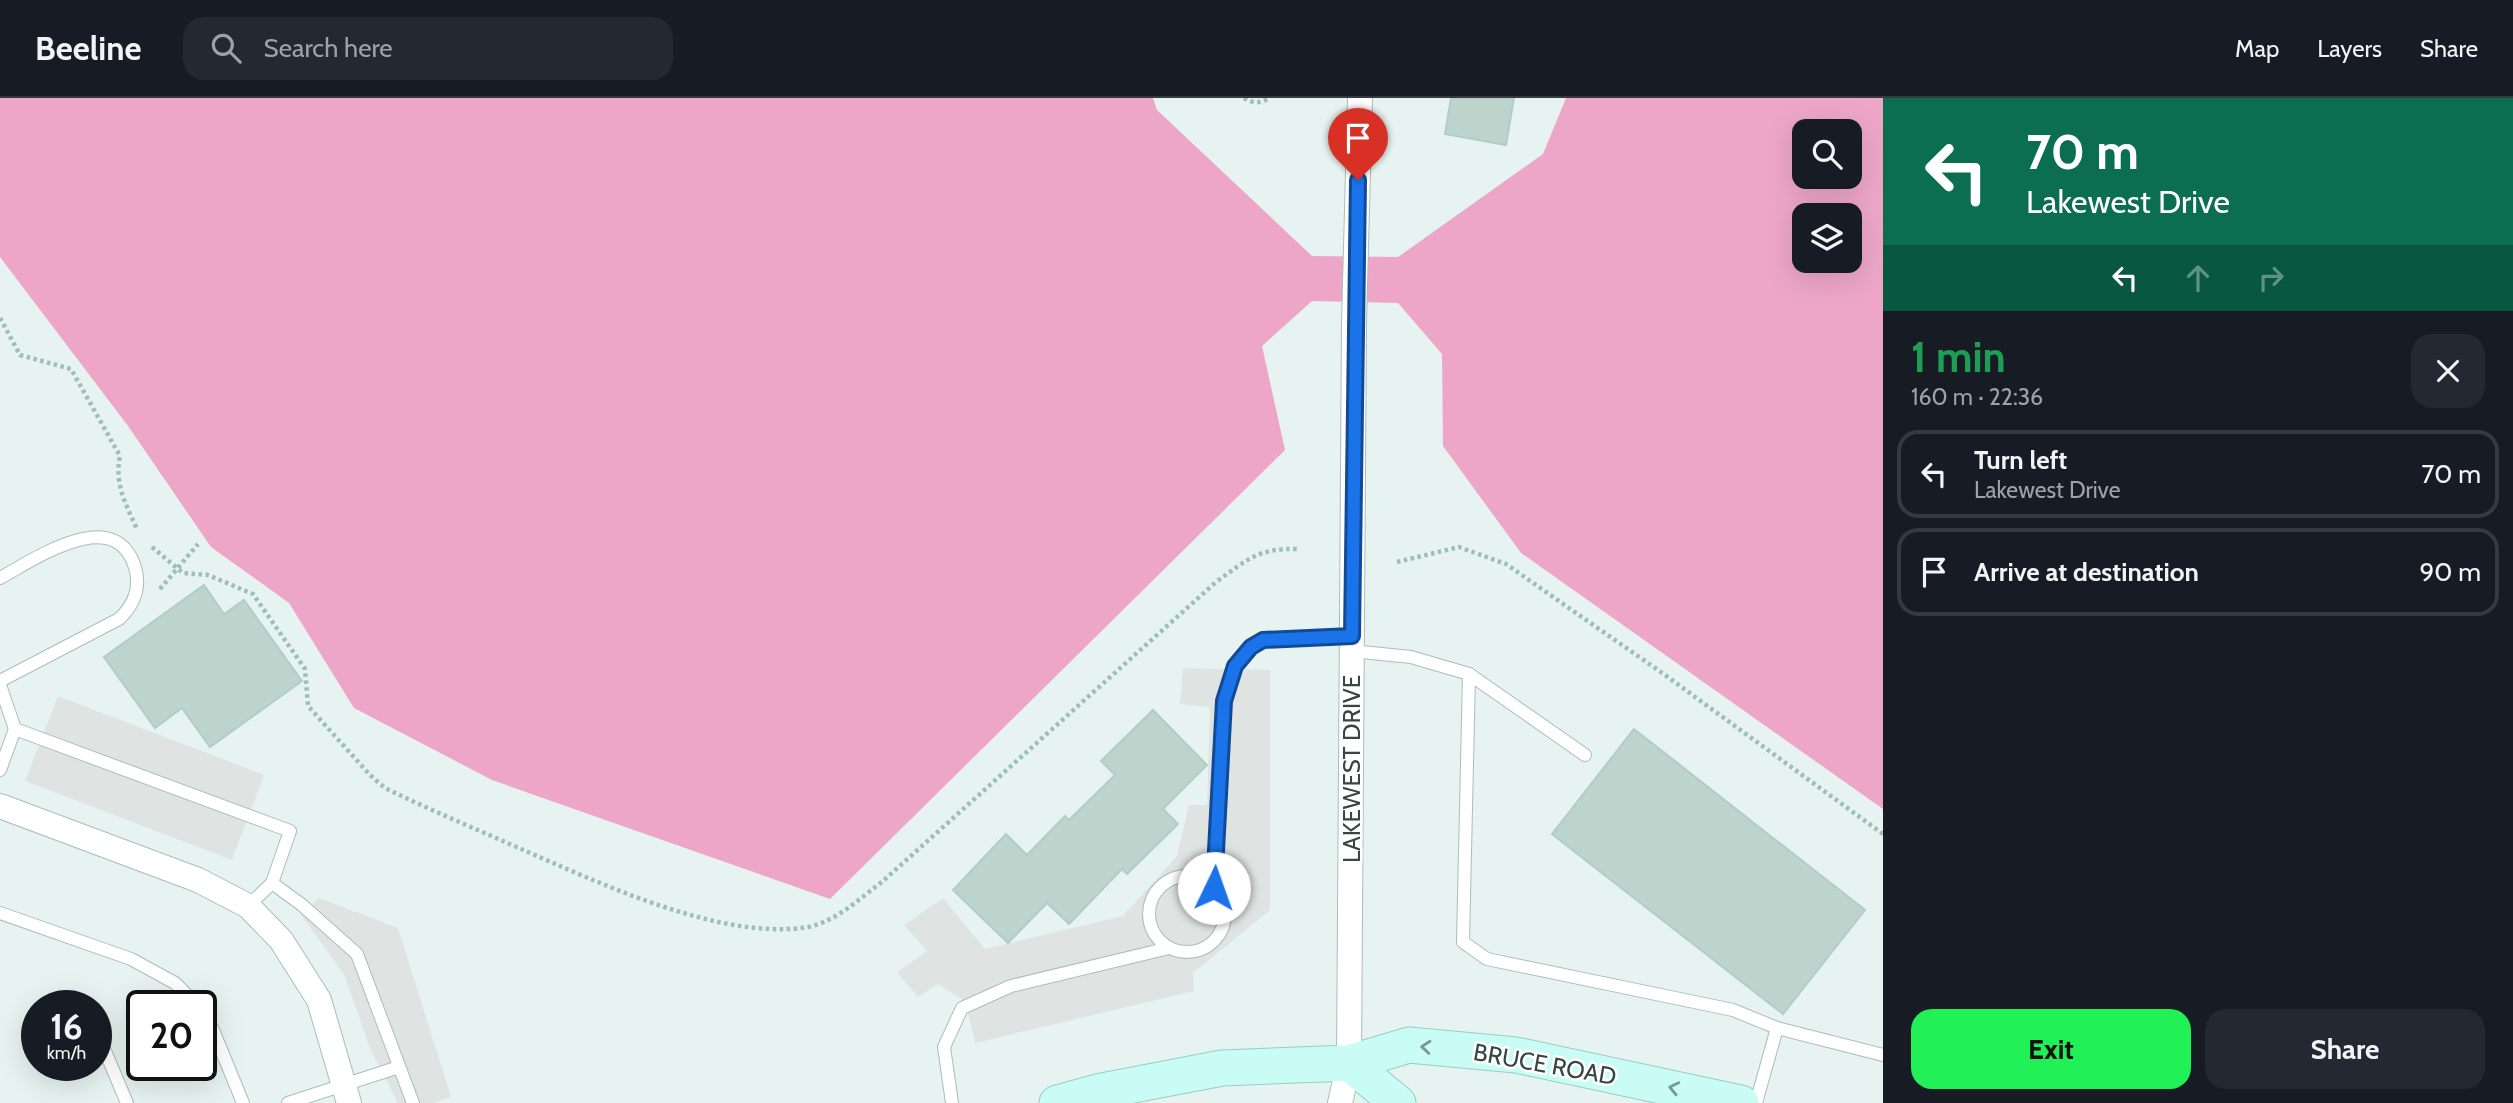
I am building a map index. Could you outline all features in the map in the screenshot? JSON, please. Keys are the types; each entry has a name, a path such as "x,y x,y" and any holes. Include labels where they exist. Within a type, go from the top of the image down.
{"main road":[{"name":"BRUCE ROAD","path":"1057,1103 1097,1092 1222,1068 1349,1063 1409,1045 1502,1054 1741,1103"},
{"path":"1349,1063 1398,1103"}],"street":[{"name":"LAKEWEST DRIVE","path":"1340,1103 1349,1063 1354,322 1360,98"},
{"path":"0,806 198,880 248,906 281,940 318,1000 346,1094"}],"lane":[{"path":"0,578 68,543 92,536 116,543 126,552 133,562 137,587 128,610 119,619 0,683 15,729 0,770"},
{"path":"1214,888 1224,701 1235,666 1251,647 1263,640 1352,643 1469,674 1586,755"},
{"path":"1469,674 1464,942 1487,959 1733,1010 1777,1028 1883,1055"},
{"path":"15,729 290,831 272,883 248,906"},
{"path":"952,1103 944,1047 961,1008 1011,986 1169,948 1194,952 1206,947 1217,939 1225,914 1222,900 1214,888 1203,879 1188,876 1174,878 1162,886 1153,897 1149,920 1153,932 1169,948"},
{"path":"272,883 302,905 357,954 413,1103"},
{"path":"0,913 131,959 175,983 182,990"},
{"path":"1756,1103 1777,1028"},
{"path":"217,1040 243,1103"},
{"path":"288,1103 346,1094 399,1067"},
{"path":"112,1068 127,1103"}],"path":[{"path":"1244,98 1251,103 1264,102 1269,98"},
{"path":"0,318 20,355 71,369 120,456 117,470 121,494 138,531 157,553 183,573 208,575 253,594 305,668 308,706 385,788 598,883 683,912 755,929 803,928 834,918 883,881 1216,582 1255,554 1279,549 1299,549"},
{"path":"1396,562 1459,547 1506,564 1665,675 1883,834"}],"shaded area":[{"path":"0,98 1153,98 1157,110 1312,256 1398,257 1543,154 1566,98 1883,98 1883,809 1521,553 1443,446 1442,354 1398,303 1312,301 1262,346 1285,450 830,899 492,780 354,708 289,603 211,547 128,426 0,257"},
{"path":"1183,668 1270,670 1270,910 1193,973 1194,991 975,1043 965,1001 938,984 918,997 897,972 927,951 904,925 943,898 985,949 1123,916 1177,856 1189,805 1207,805 1210,707 1180,704"},
{"path":"58,696 264,775 232,860 25,781"},
{"path":"319,898 398,928 451,1097 434,1103 398,1103 370,1048 344,974 301,915"}],"building":[{"path":"1451,98 1514,98 1506,145 1445,134"},
{"path":"204,585 224,614 244,600 302,681 210,747 182,708 155,728 104,657"},
{"path":"1153,710 1207,765 1163,809 1178,824 1127,874 1122,869 1069,924 1047,903 1008,943 953,890 1006,834 1027,855 1065,816 1069,820 1115,775 1101,761"},
{"path":"1634,729 1865,910 1783,1014 1552,834"}],"route":[{"path":"1214,888 1224,701 1235,666 1251,647 1263,640 1352,636 1354,322 1358,180"}]}
